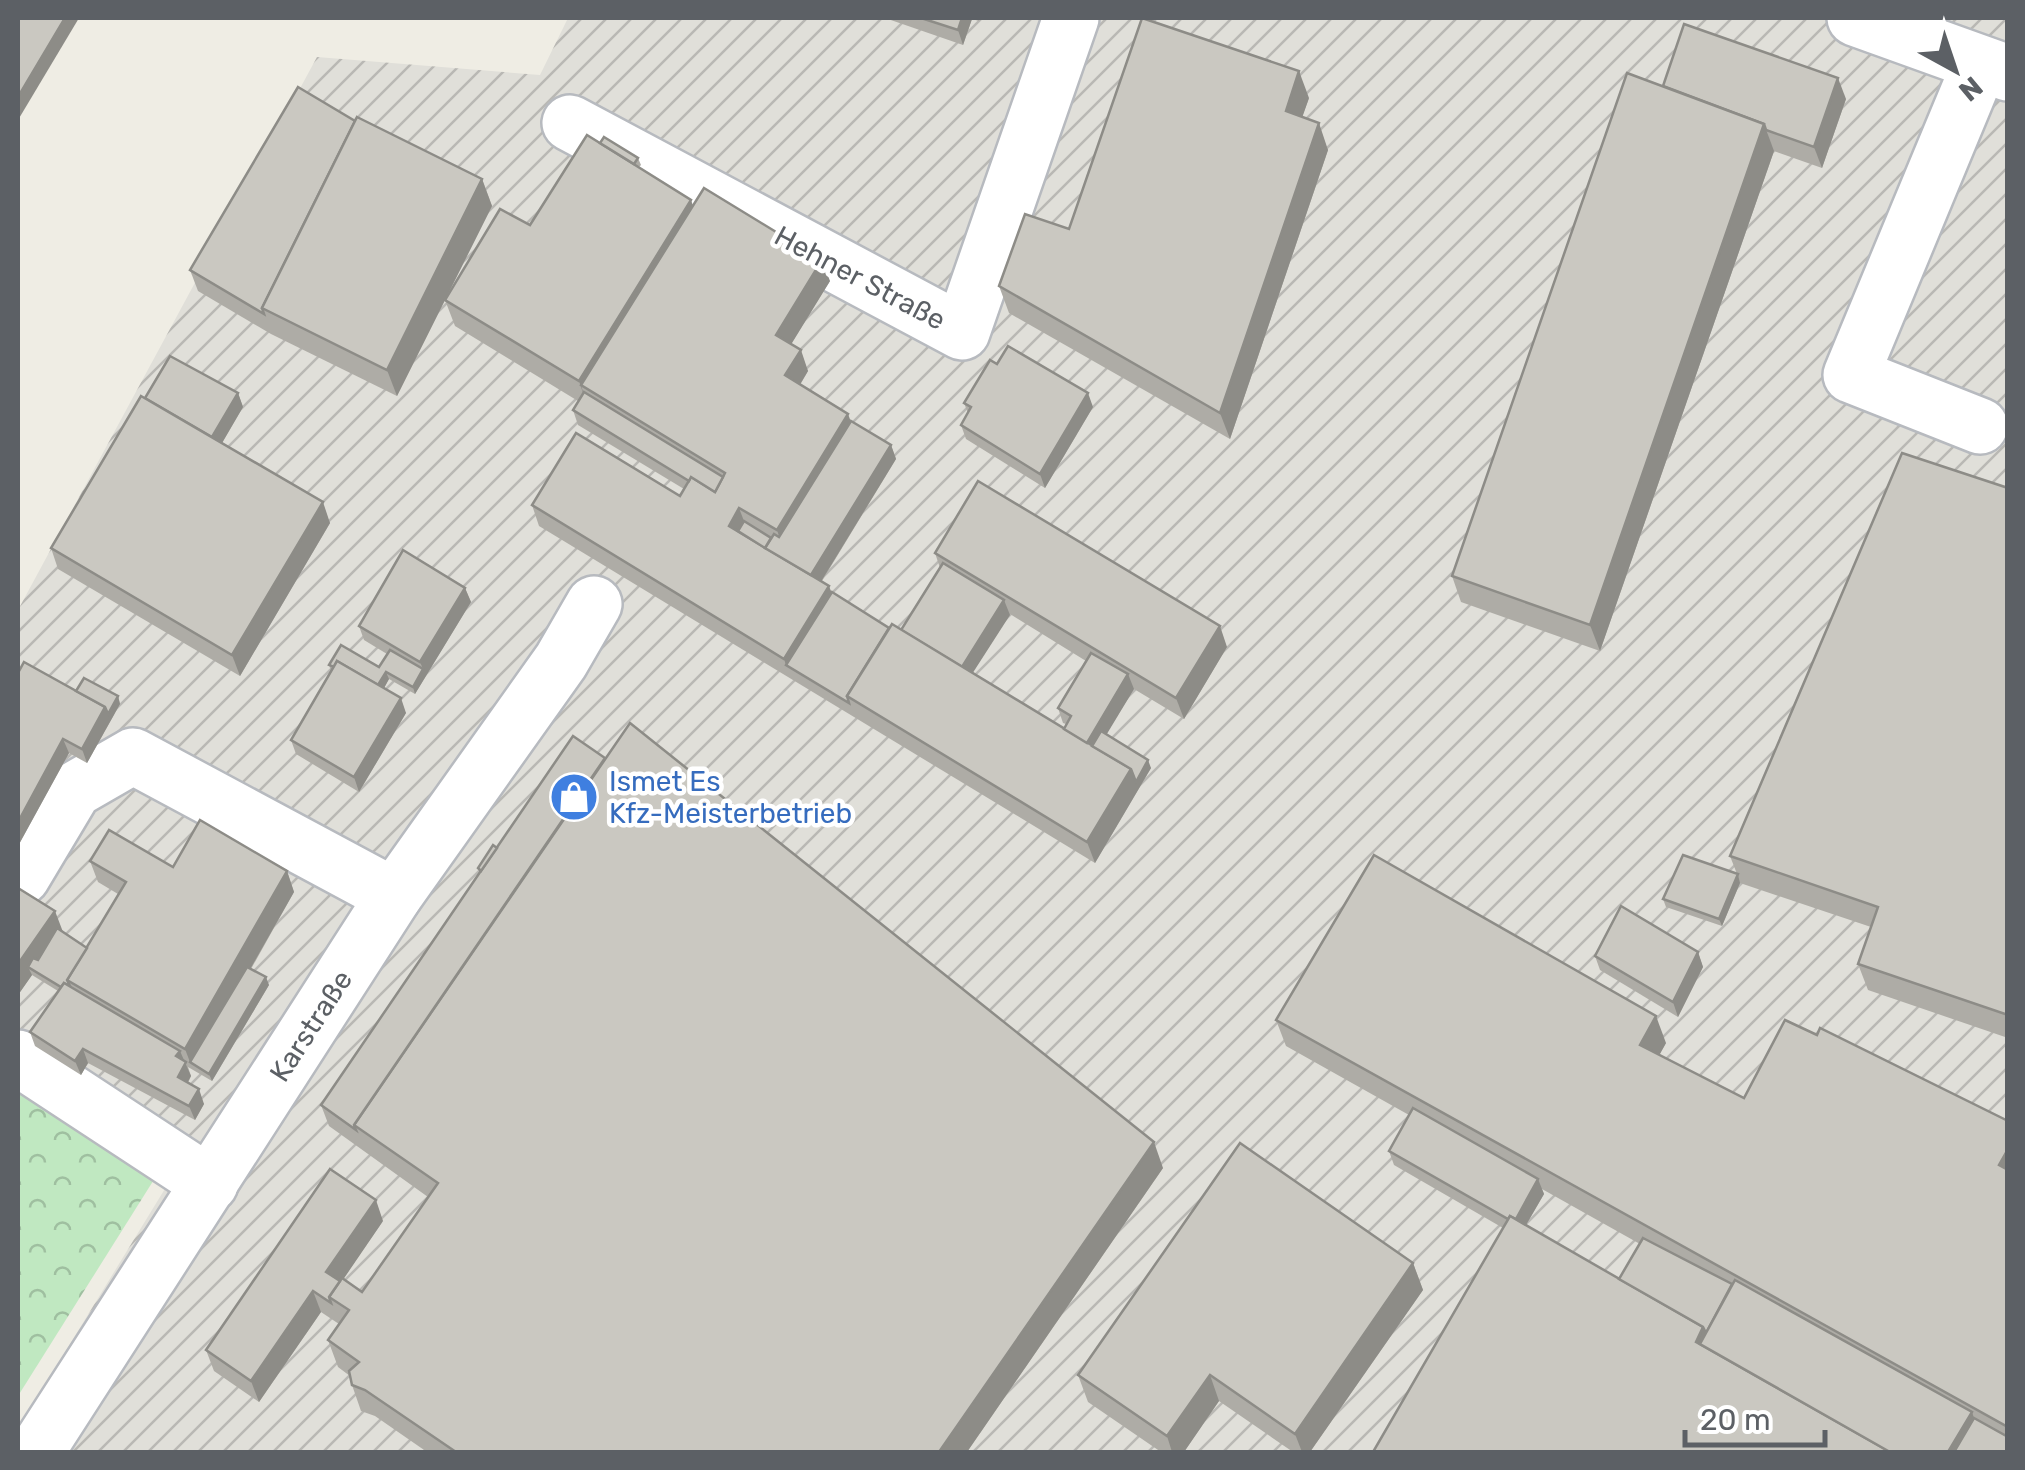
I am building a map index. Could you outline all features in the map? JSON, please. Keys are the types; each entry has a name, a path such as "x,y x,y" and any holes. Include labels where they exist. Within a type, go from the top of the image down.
{"street":[{"name":"Hehner Straße","path":"570,123 962,332 1071,18"},
{"path":"1856,18 1998,63 1852,375 1980,426"},
{"name":"Karstraße","path":"36,1452 394,896 561,661 594,604"},
{"path":"22,877 74,790 132,756 394,896"},
{"path":"18,1058 210,1184"}],"shaded area":[{"path":"568,18 2007,18 2007,1452 18,1452 18,1429 174,1174 18,1065 18,610 317,57 540,75"}],"green space":[{"path":"18,1085 155,1178 18,1396"}],"building":[{"path":"18,18 65,18 18,97"},
{"path":"921,18 962,18 958,30"},
{"path":"1142,18 1299,71 1286,111 1319,123 1220,413 999,286 1025,214 1069,229"},
{"path":"1684,24 1838,78 1814,147 1663,86"},
{"path":"1627,73 1764,124 1590,625 1452,576"},
{"path":"298,87 355,121 262,308 264,314 190,270"},
{"path":"357,117 482,179 387,370 262,308"},
{"path":"587,135 691,200 579,381 445,300 500,209 530,225"},
{"path":"604,137 638,158 634,164 600,143"},
{"path":"704,188 822,260 776,335 801,350 785,375 848,414 777,530 739,508 729,526 829,586 784,659 532,505 576,433 680,496 691,477 715,492 725,473 581,385"},
{"path":"1008,346 1088,393 1040,474 961,425 971,407 964,403 990,360 997,364"},
{"path":"170,356 238,393 212,437 145,398"},
{"path":"584,392 723,477 715,492 691,477 689,481 573,410"},
{"path":"141,396 323,502 232,655 51,548"},
{"path":"851,421 891,445 811,575 765,548 774,534 779,537"},
{"path":"1902,453 2008,488 2008,1015 1858,964 1878,907 1730,856"},
{"path":"978,481 1220,626 1176,698 935,553"},
{"path":"744,521 771,538 765,548 738,531"},
{"path":"403,550 465,588 420,662 359,626"},
{"path":"943,563 1004,600 962,667 901,630"},
{"path":"832,592 889,628 847,696 849,703 786,665"},
{"path":"892,624 1131,769 1087,842 847,696"},
{"path":"341,645 379,667 390,650 423,669 413,687 386,672 378,685 337,661 334,667 329,665"},
{"path":"1091,653 1128,674 1087,743 1064,729 1071,716 1058,708"},
{"path":"337,661 401,698 354,777 291,740"},
{"path":"24,662 105,707 82,749 63,739 18,822 18,673"},
{"path":"84,678 118,696 108,714 105,707 76,691"},
{"path":"630,723 1154,1142 939,1452 456,1452 352,1385 349,1371 359,1362 328,1340 349,1310 329,1297 342,1278 362,1292 438,1183 354,1125"},
{"path":"1101,731 1148,760 1136,782 1131,769 1092,746"},
{"path":"573,736 605,758 354,1125 356,1130 321,1105"},
{"path":"200,820 287,871 185,1049 67,980 126,882 90,861 109,830 173,867"},
{"path":"493,845 497,848 481,871 478,868"},
{"path":"1374,855 1656,1016 1640,1045 1744,1098 1785,1020 1817,1035 1820,1028 2008,1121 2008,1149 1999,1165 2008,1170 2008,1427 1276,1020"},
{"path":"1683,855 1738,874 1719,919 1663,899"},
{"path":"18,888 55,911 18,964"},
{"path":"1621,906 1698,952 1673,1002 1595,956"},
{"path":"57,928 87,948 67,980 70,986 64,983 61,987 28,967 33,958 38,960"},
{"path":"247,967 266,977 209,1074 190,1062"},
{"path":"64,983 180,1051 176,1056 186,1062 178,1077 199,1089 189,1106 83,1049 75,1061 30,1032"},
{"path":"1413,1108 1538,1179 1516,1219 1508,1219 1389,1151"},
{"path":"1240,1143 1413,1263 1295,1434 1210,1375 1167,1436 1078,1375"},
{"path":"330,1169 376,1200 326,1272 340,1281 329,1297 331,1303 313,1291 251,1381 206,1350"},
{"path":"1510,1216 1703,1327 1696,1342 1890,1452 1373,1452"},
{"path":"1643,1238 1732,1284 1706,1333 1703,1327 1619,1279"},
{"path":"1735,1280 1972,1412 1948,1452 1890,1452 1700,1344"},
{"path":"1974,1418 2008,1437 2008,1452 1954,1452"}],"place":[{"name":"Ismet Es Kfz-Meisterbetrieb","path":"574,797"}]}
